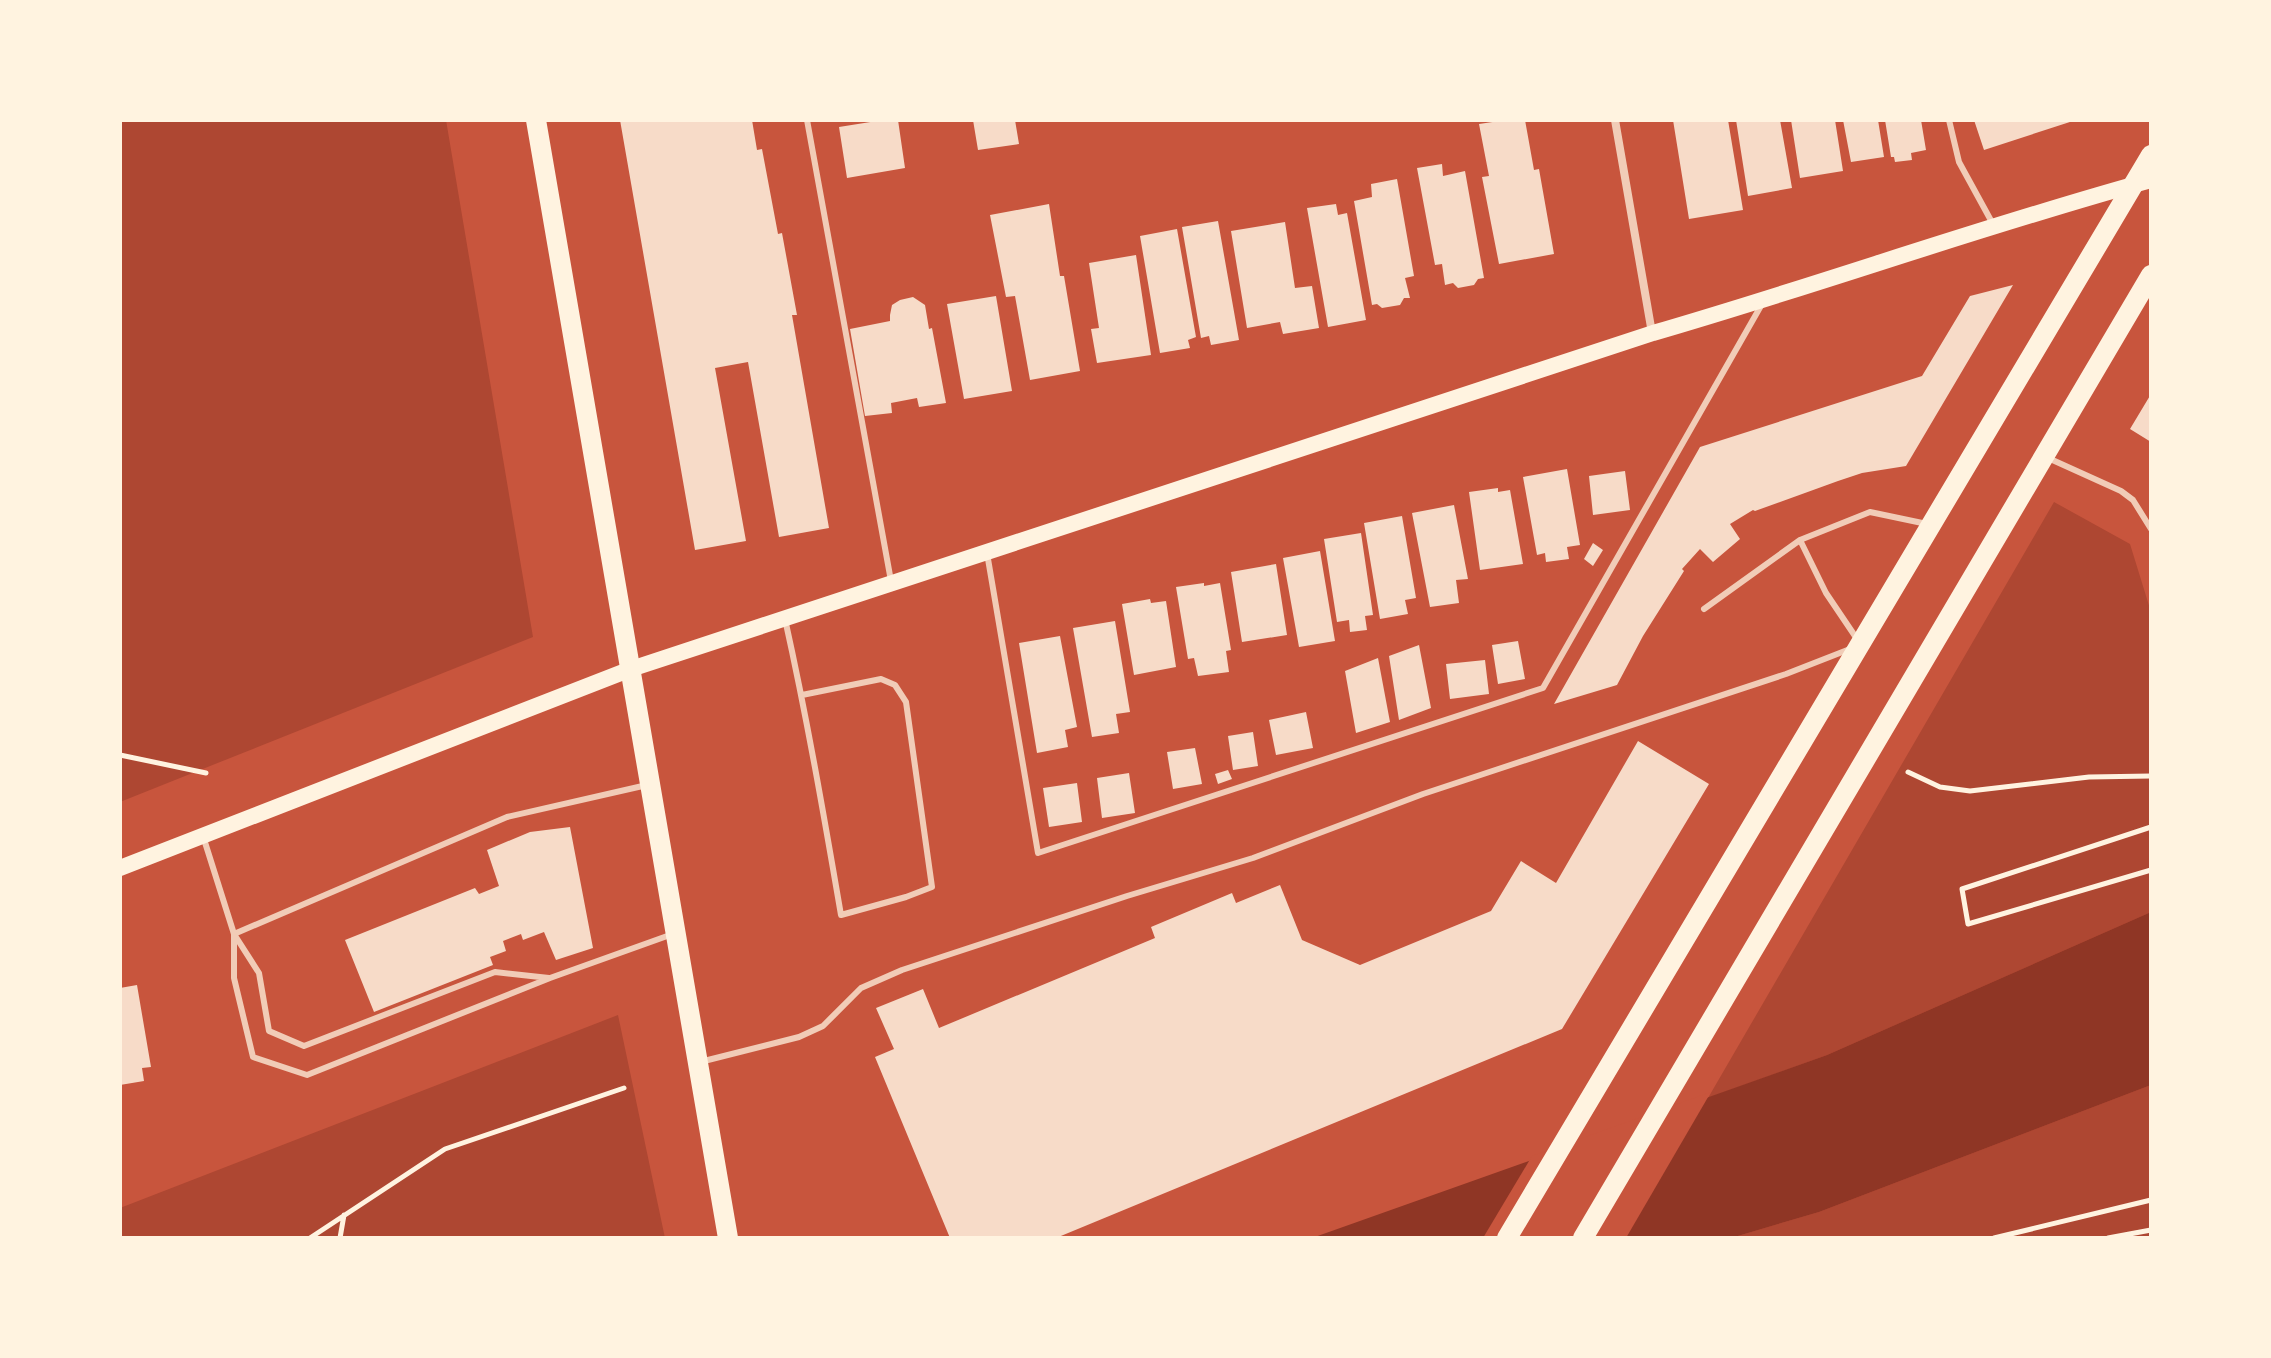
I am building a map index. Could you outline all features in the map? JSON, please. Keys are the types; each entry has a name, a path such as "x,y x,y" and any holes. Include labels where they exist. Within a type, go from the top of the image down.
{"main road":[{"path":"536,120 728,1238"},
{"path":"1507,1238 1931,525 2143,182 2151,155"},
{"path":"120,868 631,669 1653,333 2143,182"},
{"path":"1583,1238 2151,275"}],"street":[{"path":"1615,120 1653,333"}],"lane":[{"path":"807,120 891,585"},
{"path":"1949,120 1959,162 1994,226"},
{"path":"987,553 1038,853 1543,688 1763,301"},
{"path":"2045,456 2121,491 2133,500 2151,529"},
{"path":"1704,609 1800,540 1870,512 1931,525"},
{"path":"697,1063 799,1037 823,1026 861,988 902,970 1253,858 1423,794 1807,667 1861,645 1826,593 1800,540"},
{"path":"785,619 810,734 841,915 932,887 906,702 895,685 881,679 802,695"},
{"path":"234,934 507,817 650,784"},
{"path":"203,836 234,934 259,973 269,1031 304,1046 495,972 550,978"},
{"path":"234,934 234,978 253,1057 307,1075 550,978 676,933"}],"path":[{"path":"120,755 206,773"},
{"path":"1908,772 1940,787 1970,791 2089,777 2151,776"},
{"path":"2151,827 1962,889 1968,924 2151,870"},
{"path":"310,1238 445,1149 624,1088"},
{"path":"1994,1238 2151,1200"},
{"path":"340,1238 344,1215"},
{"path":"2108,1238 2151,1230"}],"shaded area":[{"path":"120,120 446,120 533,637 120,802"},
{"path":"2054,502 2130,544 2151,612 2151,912 1827,1055 1708,1098"},
{"path":"2151,912 2151,1085 1819,1212 1731,1238 1312,1238 1827,1055"},
{"path":"618,1015 665,1238 120,1238 120,1208"},
{"path":"2151,1085 2151,1238 1731,1238 1819,1212"}],"pier":[{"path":"1711,1092 1626,1238 1483,1238 1532,1156"}],"building":[{"path":"620,120 752,120 757,150 762,149 778,234 782,233 797,315 792,315 829,528 779,537 748,362 715,368 746,541 695,550"},
{"path":"898,120 905,168 847,178 839,127"},
{"path":"973,120 1015,120 1019,144 978,150"},
{"path":"1525,120 1534,170 1539,169 1554,254 1499,264 1482,177 1489,176 1479,124"},
{"path":"1673,120 1728,120 1743,210 1689,219"},
{"path":"1736,120 1780,120 1792,188 1748,196"},
{"path":"1791,120 1835,120 1843,171 1800,178"},
{"path":"1843,120 1878,120 1884,157 1851,162"},
{"path":"1885,120 1921,120 1926,150 1911,153 1912,160 1895,162 1891,157"},
{"path":"1974,120 2073,120 2073,121 1984,150"},
{"path":"1442,164 1443,176 1465,171 1484,278 1478,279 1474,285 1458,288 1453,283 1445,285 1442,264 1435,265 1417,168"},
{"path":"1397,179 1414,276 1405,278 1410,298 1404,298 1400,305 1382,308 1372,305 1354,201 1372,197 1371,184"},
{"path":"1049,204 1080,371 1030,380 1015,296 1006,297 990,215"},
{"path":"1336,204 1338,215 1347,213 1366,320 1328,327 1307,208"},
{"path":"1218,221 1239,340 1211,345 1209,336 1201,338 1182,227"},
{"path":"1285,222 1295,288 1312,286 1319,328 1283,334 1280,322 1247,328 1231,231"},
{"path":"1177,229 1196,337 1188,340 1190,348 1160,353 1140,236"},
{"path":"1136,255 1151,355 1097,363 1091,329 1099,328 1089,263"},
{"path":"2013,285 1906,466 1862,473 1753,510 1730,524 1740,539 1713,562 1700,549 1682,569 1684,571 1643,636 1617,685 1554,704 1700,447 1922,376 1970,296"},
{"path":"996,296 1012,391 964,399 947,304"},
{"path":"913,297 925,305 946,403 919,407 917,398 891,403 892,413 865,416 850,329 890,321 892,305"},
{"path":"2151,394 2151,442 2130,429"},
{"path":"1567,469 1580,545 1567,547 1569,559 1546,562 1545,553 1537,555 1523,477"},
{"path":"1625,471 1630,510 1593,515 1589,476"},
{"path":"1498,488 1498,492 1510,490 1523,564 1480,570 1469,492"},
{"path":"1454,505 1468,579 1456,580 1459,603 1430,607 1412,513"},
{"path":"1402,516 1416,598 1405,600 1408,614 1380,619 1364,523"},
{"path":"1361,533 1373,615 1365,616 1367,630 1350,632 1349,620 1337,622 1324,539"},
{"path":"1593,543 1603,550 1593,566 1584,559"},
{"path":"1320,551 1335,641 1299,647 1283,558"},
{"path":"1276,564 1287,635 1242,642 1231,572"},
{"path":"1204,583 1204,586 1220,583 1231,650 1226,651 1229,672 1198,676 1194,658 1188,659 1176,587"},
{"path":"1150,599 1151,603 1166,601 1176,667 1134,675 1122,604"},
{"path":"1115,621 1130,712 1116,714 1119,733 1092,737 1073,628"},
{"path":"1060,636 1077,727 1065,730 1068,747 1037,753 1019,643"},
{"path":"1518,641 1525,679 1498,684 1492,645"},
{"path":"1419,645 1431,708 1399,720 1389,656"},
{"path":"1378,658 1390,722 1356,733 1345,671"},
{"path":"1485,660 1489,694 1450,699 1446,664"},
{"path":"1306,712 1313,748 1276,755 1269,720"},
{"path":"1253,732 1258,766 1233,770 1228,736"},
{"path":"1638,741 1709,784 1562,1029 1056,1238 950,1238 875,1057 894,1049 876,1008 923,989 939,1028 1155,938 1151,927 1232,893 1236,903 1280,885 1302,940 1360,965 1491,911 1521,861 1556,883"},
{"path":"1195,748 1202,784 1173,789 1167,752"},
{"path":"1228,770 1232,779 1218,784 1215,774"},
{"path":"1129,773 1135,813 1102,818 1097,778"},
{"path":"1077,783 1082,822 1049,827 1043,788"},
{"path":"570,827 593,948 556,960 544,932 523,940 521,934 503,941 506,951 490,957 493,965 374,1012 345,940 475,888 479,894 499,886 487,850 530,832"},
{"path":"137,985 151,1067 142,1068 144,1081 120,1085 120,988"}]}
